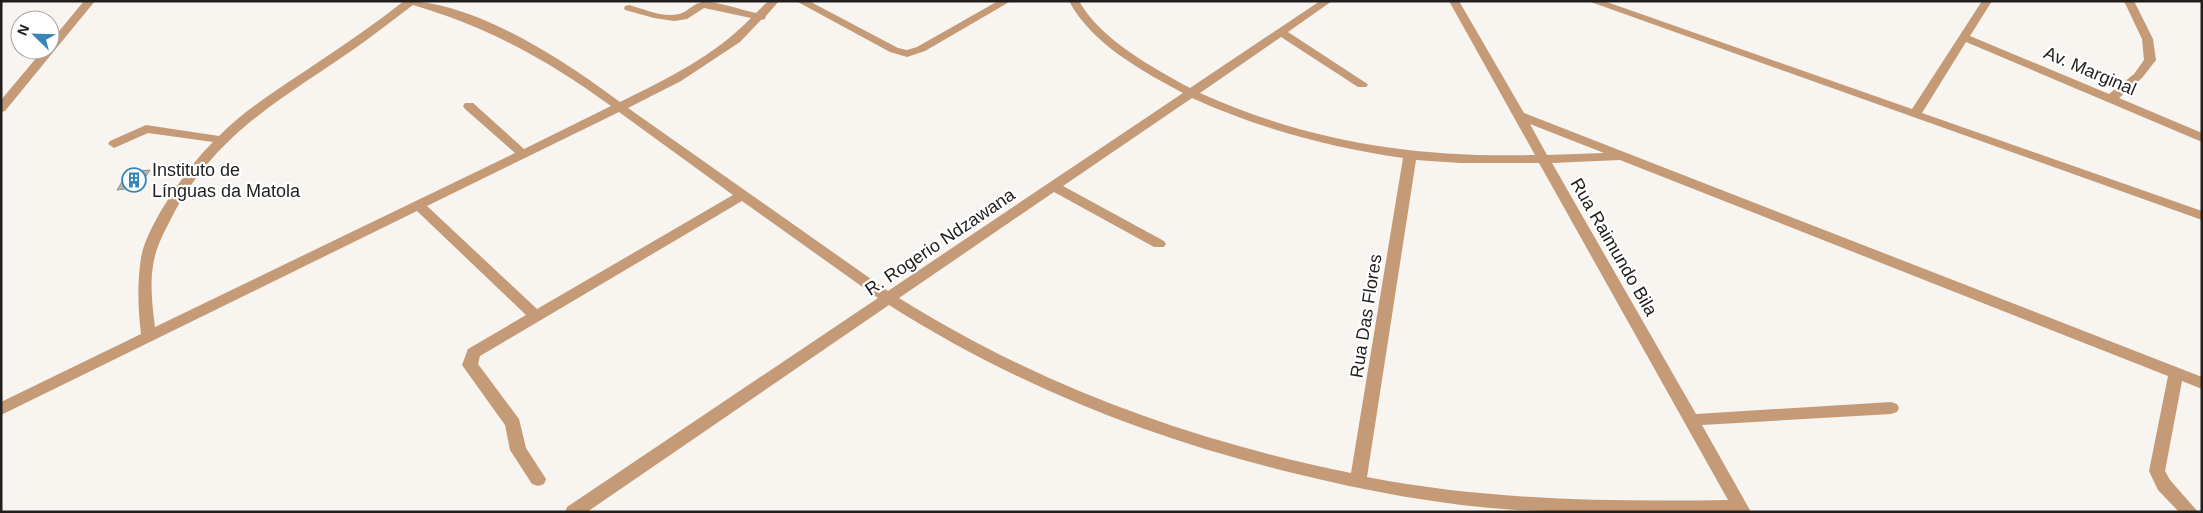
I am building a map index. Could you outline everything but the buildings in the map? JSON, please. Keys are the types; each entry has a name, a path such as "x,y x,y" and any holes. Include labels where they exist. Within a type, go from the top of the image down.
{"street":[{"path":"60,38 90,1"},
{"path":"149,337 144,296 148,256 160,227 182,188 209,153 236,125 268,100 364,37 411,1 468,19 518,40 619,108 890,298 1000,363 1087,402 1151,426 1207,444 1266,461 1358,482 1481,501 1602,508 1741,510"},
{"path":"1,409 677,79 736,40 761,17 774,1"},
{"path":"801,1 894,50 908,54 921,49 1006,1"},
{"path":"1074,1 1103,38 1116,50 1189,93 1282,128 1354,145 1410,155 1481,159 1625,156"},
{"name":"R. Rogerio Ndzawana","path":"573,512 1327,1"},
{"name":"Rua Raimundo Bila","path":"1454,1 1517,115 1692,420 1741,510"},
{"path":"1593,1 2202,216"},
{"path":"1915,114 1987,1"},
{"path":"2111,99 2145,69 2151,58 2150,46 2129,1"},
{"path":"629,8 678,18 704,5 761,17"},
{"path":"1280,32 1362,85"},
{"name":"Av. Marginal","path":"1964,37 2202,138"},
{"path":"1,108 42,60"},
{"path":"469,106 522,153"},
{"path":"1517,115 2202,384"},
{"path":"114,144 146,129 222,140"},
{"name":"Rua Das Flores","path":"1358,482 1410,155"},
{"path":"1055,187 1159,244"},
{"path":"538,480 518,450 513,423 470,365 473,353 742,195"},
{"path":"418,205 535,316"},
{"path":"2176,373 2157,471 2164,485 2190,512"},
{"path":"1692,420 1891,408"}],"place":[{"name":"Instituto de Línguas da Matola","path":"134,180"}]}
